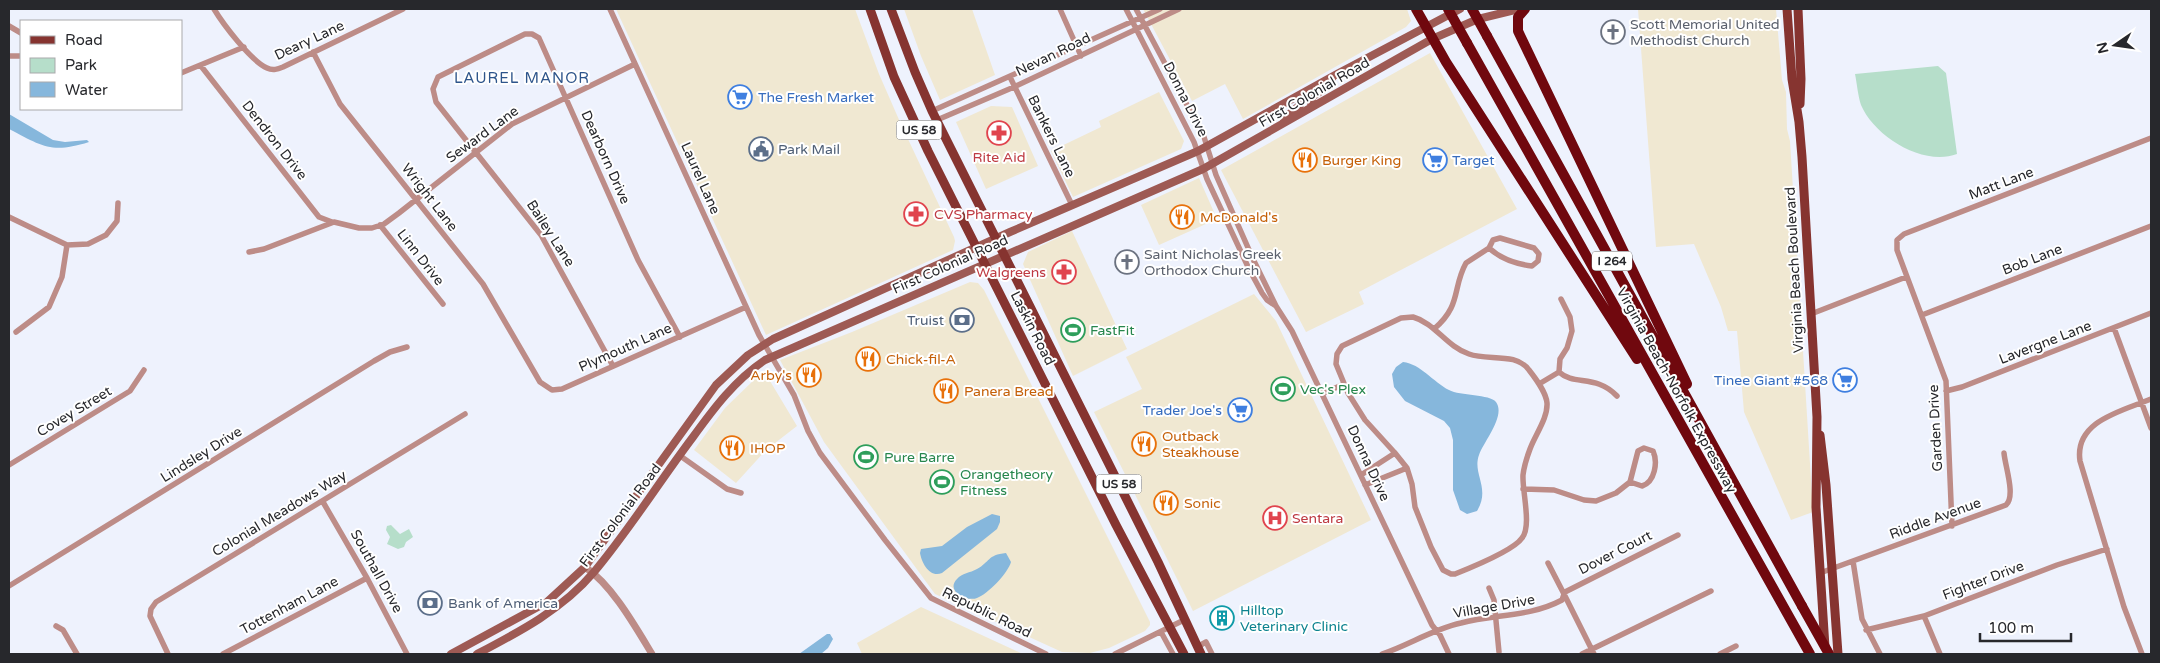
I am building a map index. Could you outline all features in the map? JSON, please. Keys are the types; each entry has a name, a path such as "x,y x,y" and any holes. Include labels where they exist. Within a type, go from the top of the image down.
{"highway":[{"path":"1416,9 1432,40 1590,289 1682,427"},
{"name":"Virginia Beach-Norfolk Expressway","path":"1448,9 1808,652"},
{"name":"Virginia Beach-Norfolk Expressway","path":"1472,9 1737,486 1828,654"},
{"path":"1525,9 1518,17 1518,32 1737,486"}],"main road":[{"name":"Laskin Road","path":"870,9 885,54 906,105 1166,630 1184,654"},
{"name":"Laskin Road","path":"892,9 915,72 932,111 1158,562 1199,650"},
{"name":"First Colonial Road","path":"451,654 547,602 584,567 716,385 737,363 763,344 1072,205 1207,147 1425,26 1460,9"},
{"name":"First Colonial Road","path":"476,654 487,652 553,611 594,573 636,519 679,455 729,390 746,374 770,357 1203,169 1432,40 1478,19 1519,9"},
{"name":"Virginia Beach Boulevard","path":"1787,9 1792,79 1799,122 1817,417 1815,474 1820,573 1828,654"},
{"name":"Virginia Beach Boulevard","path":"1798,9 1801,78 1799,122"},
{"path":"1311,107 1312,97 1324,89 1337,74"},
{"path":"1280,126 1288,115 1299,107 1301,102 1300,95"},
{"name":"Virginia Beach Boulevard","path":"1817,417 1823,450 1838,654"}],"street":[{"name":"Deary Lane","path":"214,9 244,48 266,68 278,70 403,9"},
{"name":"Laurel Lane","path":"610,9 763,344 794,395 808,431"},
{"path":"1060,9 1081,56"},
{"name":"Donna Drive","path":"1126,9 1198,151 1203,169 1262,293 1276,306"},
{"name":"Donna Drive","path":"1136,9 1207,147 1212,164 1276,306 1292,331 1432,625 1449,654"},
{"name":"Nevan Road","path":"932,111 1160,9"},
{"name":"Nevan Road","path":"937,120 1014,87 1179,9"},
{"path":"9,26 20,32"},
{"name":"Dearborn Drive","path":"485,53 525,34 536,35 539,38 638,260 680,337"},
{"path":"182,73 244,48"},
{"name":"Wright Lane","path":"313,52 340,104 483,284 527,358"},
{"name":"Bailey Lane","path":"485,53 438,77 434,82 434,97 452,124 541,235 613,366"},
{"name":"Seward Lane","path":"380,226 520,119 635,64"},
{"name":"Dendron Drive","path":"201,66 319,216 326,221 359,228 380,226"},
{"name":"Bankers Lane","path":"1010,77 1072,205"},
{"name":"Matt Lane","path":"1906,277 1896,245 1897,240 1904,234 2151,138"},
{"path":"9,216 67,245 88,244 106,235 117,222 118,202"},
{"path":"249,252 264,249 334,222"},
{"name":"Linn Drive","path":"380,226 442,304"},
{"name":"Bob Lane","path":"1922,315 2151,226"},
{"path":"1434,329 1453,304 1466,263 1489,248 1493,240 1500,238 1534,248 1539,258 1535,264 1526,265 1498,256 1489,248"},
{"path":"16,332 50,307 62,277 67,245"},
{"path":"1811,314 1906,277"},
{"name":"Garden Drive","path":"1906,277 1944,372 1952,526"},
{"path":"1559,372 1560,359 1570,340 1572,331 1570,317 1561,299"},
{"name":"Plymouth Lane","path":"527,358 540,382 552,390 562,389 746,307"},
{"name":"Lavergne Lane","path":"1946,391 1962,387 2151,313"},
{"path":"1407,317 1417,318 1434,329 1455,348 1466,353 1478,357 1518,361 1528,368 1546,397 1547,410 1525,463 1524,489 1527,526 1523,537 1513,545 1482,562 1451,574 1441,567 1425,534 1415,507 1412,484 1407,468 1396,453 1365,420 1344,384 1336,359 1342,346 1382,326 1407,317"},
{"path":"2114,328 2151,428"},
{"name":"Lindsley Drive","path":"9,586 374,361 390,352 407,348"},
{"name":"Covey Street","path":"9,465 130,391 144,370"},
{"path":"1538,384 1559,372"},
{"path":"1559,372 1567,378 1600,383 1617,396"},
{"path":"1322,394 1344,384"},
{"path":"2142,654 2124,607 2080,461 2081,442 2087,431 2095,423 2151,399"},
{"name":"Colonial Meadows Way","path":"168,654 151,623 151,609 156,602 465,414"},
{"name":"Republic Road","path":"808,431 831,469 931,598 1046,654"},
{"path":"1524,489 1554,490 1596,502 1616,493 1630,482 1638,451 1644,448 1651,449 1656,460 1648,483 1642,486 1630,482"},
{"name":"Riddle Avenue","path":"1820,573 1952,526 2010,502 2011,495 2004,452"},
{"path":"1361,476 1396,453"},
{"path":"679,455 727,489 741,493"},
{"path":"1365,484 1407,468"},
{"name":"Southall Drive","path":"323,502 367,578 407,654"},
{"name":"Dover Court","path":"1564,594 1567,590 1678,534"},
{"name":"Fighter Drive","path":"1866,630 1924,616 2057,565 2107,549"},
{"path":"1853,561 1859,606 1866,630 1880,654"},
{"path":"1548,563 1593,652"},
{"path":"584,567 594,573 609,590 652,654"},
{"name":"Tottenham Lane","path":"223,654 367,578"},
{"path":"1489,588 1494,600 1499,652"},
{"path":"1582,654 1593,652 1711,591"},
{"name":"Village Drive","path":"1382,654 1462,622 1539,611 1562,600 1564,594"},
{"path":"1924,616 1940,654"},
{"path":"1115,654 1184,620"},
{"path":"56,626 63,630 77,654"},
{"name":"Laskin Road","path":"1166,630 1173,654"},
{"name":"Laskin Road","path":"1199,650 1206,642 1212,654"},
{"path":"1720,654 1736,646"}],"shaded area":[{"path":"616,9 855,9 879,74 954,237 953,250 766,335"},
{"path":"904,9 972,9 995,75 940,100"},
{"path":"1143,9 1407,9 1411,21 1406,27 1243,119 1225,84 1192,101"},
{"path":"1638,9 1776,9 1782,80 1786,92 1787,129 1790,141 1813,512 1791,520 1744,412 1737,331 1728,331 1721,307 1694,244 1656,247"},
{"path":"1430,53 1517,209 1359,292 1364,304 1306,332 1221,170"},
{"path":"1159,92 1184,141 1181,149 1073,197 1051,151 1101,127 1099,121"},
{"path":"991,106 1012,107 1038,166 986,189 956,122"},
{"path":"1199,178 1217,219 1159,245 1141,205"},
{"path":"1072,231 1127,349 1073,376 1023,264 1028,252"},
{"path":"970,282 978,283 984,290 1150,622 1145,631 1109,648 1090,653 1062,652 935,594 824,442 780,360"},
{"path":"1254,294 1276,321 1371,520 1193,611 1094,412 1142,389 1126,357"},
{"path":"758,376 767,376 797,426 766,450 736,483 694,450 725,408"},
{"path":"921,607 1023,654 862,654 857,643"}],"green space":[{"path":"1938,66 1946,73 1957,154 1944,157 1929,156 1901,146 1877,128 1867,117 1861,105 1855,74"},
{"path":"391,525 400,534 409,529 413,537 406,542 404,547 398,549 387,544 390,537 386,530 387,526"}],"water":[{"path":"9,114 53,140 65,142 87,140 89,142 76,146 56,148 39,144 9,129"},
{"path":"1403,362 1416,366 1449,390 1493,399 1496,402 1498,414 1496,421 1477,462 1482,495 1477,511 1467,514 1460,510 1453,490 1453,440 1450,428 1444,421 1405,401 1394,387 1392,374 1396,367"},
{"path":"992,514 1000,516 997,529 942,573 934,574 927,569 921,557 921,549 942,546 967,527"},
{"path":"1006,553 1011,562 1009,567 987,592 973,599 963,597 955,591 954,583 959,577 977,569 995,555"},
{"path":"827,634 830,634 833,639 828,648 821,654 799,654"}],"place":[{"name":"Scott Memorial United Methodist Church","path":"1613,32"},
{"name":"The Fresh Market","path":"740,97"},
{"name":"Rite Aid","path":"999,133"},
{"name":"Park Mail","path":"761,149"},
{"name":"Burger King","path":"1305,160"},
{"name":"Target","path":"1435,160"},
{"name":"CVS Pharmacy","path":"916,214"},
{"name":"McDonald's","path":"1182,217"},
{"name":"Saint Nicholas Greek Orthodox Church","path":"1127,262"},
{"name":"Walgreens","path":"1064,272"},
{"name":"Truist","path":"962,320"},
{"name":"FastFit","path":"1073,330"},
{"name":"Chick-fil-A","path":"868,359"},
{"name":"Arby's","path":"809,375"},
{"name":"Tinee Giant #568","path":"1845,380"},
{"name":"Vec's Plex","path":"1283,389"},
{"name":"Panera Bread","path":"946,391"},
{"name":"Trader Joe's","path":"1240,410"},
{"name":"Outback Steakhouse","path":"1144,444"},
{"name":"IHOP","path":"732,448"},
{"name":"Pure Barre","path":"866,457"},
{"name":"Orangetheory Fitness","path":"942,482"},
{"name":"Sonic","path":"1166,503"},
{"name":"Sentara","path":"1275,518"},
{"name":"Bank of America","path":"430,603"},
{"name":"Hilltop Veterinary Clinic","path":"1222,618"}],"district":[{"name":"LAUREL MANOR","path":"522,78"}]}
